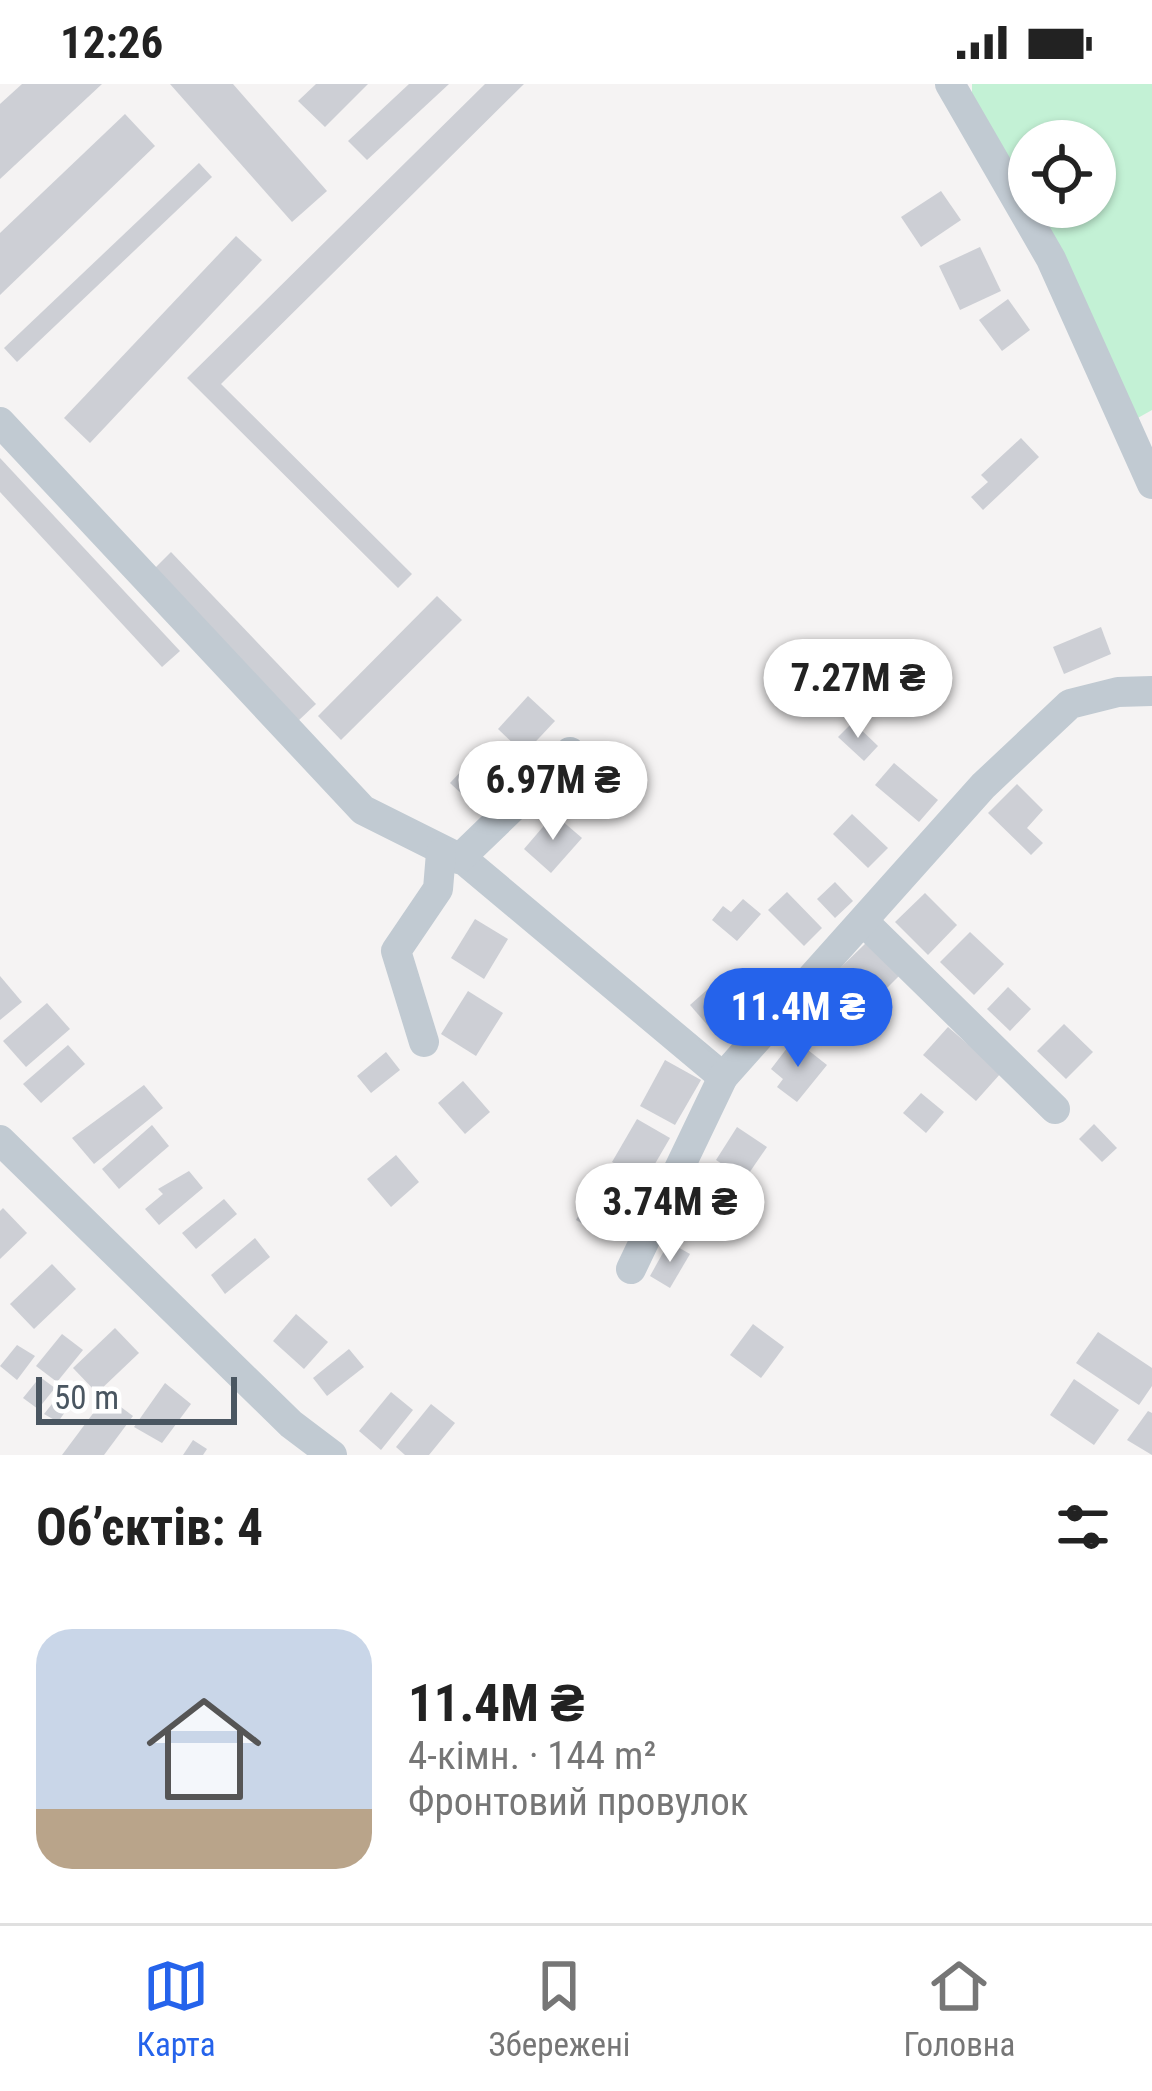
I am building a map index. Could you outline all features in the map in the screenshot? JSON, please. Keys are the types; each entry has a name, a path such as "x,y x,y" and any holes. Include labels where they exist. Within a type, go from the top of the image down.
{"street":[{"path":"950,84 1051,259 1152,484"},
{"path":"0,422 363,810 450,856 723,1077"},
{"path":"632,1269 723,1077 983,786 1070,704 1118,692 1152,691"},
{"path":"424,1042 396,951 438,889 450,856 570,752"},
{"path":"863,921 1055,1109"},
{"path":"0,1140 291,1424 332,1455"}],"green space":[{"path":"972,84 1152,84 1152,410 1136,419 1044,228 1116,228 1116,120 1008,120 1008,161 972,98"}],"building":[{"path":"22,84 102,84 0,179 0,104"},
{"path":"170,84 233,84 327,191 292,222"},
{"path":"316,84 368,84 325,127 298,101"},
{"path":"409,84 449,84 367,160 348,141"},
{"path":"485,84 524,84 221,384 412,574 398,588 187,378"},
{"path":"125,114 155,146 0,295 0,233"},
{"path":"199,163 212,177 17,362 4,348"},
{"path":"941,191 961,220 921,247 901,217"},
{"path":"236,236 262,260 90,443 64,418"},
{"path":"980,247 1001,291 960,310 939,266"},
{"path":"1008,299 1030,330 1002,351 979,320"},
{"path":"1021,438 1039,457 983,510 971,497 988,482 981,475"},
{"path":"0,458 180,651 162,667 0,492"},
{"path":"171,552 316,704 298,721 154,569"},
{"path":"437,596 462,620 341,740 318,716"},
{"path":"1101,627 1111,654 1064,674 1053,647"},
{"path":"528,696 555,721 524,754 498,729"},
{"path":"853,722 878,746 864,761 838,737"},
{"path":"480,751 509,777 479,810 450,783"},
{"path":"894,763 938,800 919,822 875,785"},
{"path":"1017,784 1043,810 1027,828 1043,843 1031,855 988,813"},
{"path":"554,814 582,838 551,873 524,849"},
{"path":"852,814 888,848 868,868 833,834"},
{"path":"835,882 853,901 835,918 817,899"},
{"path":"787,892 822,928 804,946 768,910"},
{"path":"925,893 957,925 928,955 895,922"},
{"path":"743,899 761,914 737,941 712,920 723,906 731,912"},
{"path":"475,919 508,939 484,979 451,958"},
{"path":"970,932 1004,964 974,995 940,962"},
{"path":"866,943 899,976 870,1005 836,972"},
{"path":"728,971 755,1000 716,1035 690,1005"},
{"path":"0,976 22,1002 0,1020"},
{"path":"1008,987 1031,1009 1010,1031 987,1009"},
{"path":"468,991 503,1013 476,1056 441,1034"},
{"path":"47,1003 70,1029 26,1067 3,1041"},
{"path":"1064,1024 1093,1052 1066,1079 1037,1051"},
{"path":"948,1027 1001,1073 976,1101 923,1055"},
{"path":"794,1039 827,1065 797,1102 777,1087 783,1079 771,1069"},
{"path":"68,1045 85,1064 41,1103 23,1084"},
{"path":"386,1052 400,1070 371,1093 357,1076"},
{"path":"665,1060 701,1080 675,1125 640,1106"},
{"path":"463,1081 490,1112 465,1134 438,1103"},
{"path":"144,1085 163,1108 94,1164 72,1138"},
{"path":"921,1093 944,1112 926,1133 903,1113"},
{"path":"637,1119 670,1138 645,1181 612,1162"},
{"path":"1094,1124 1117,1148 1102,1162 1079,1139"},
{"path":"152,1125 169,1146 119,1189 102,1169"},
{"path":"737,1127 767,1147 745,1179 716,1160"},
{"path":"396,1155 419,1182 391,1207 367,1179"},
{"path":"709,1168 739,1185 721,1218 691,1201"},
{"path":"189,1171 203,1188 159,1225 145,1209 163,1194 158,1189"},
{"path":"598,1179 632,1197 609,1239 576,1220"},
{"path":"224,1199 237,1214 196,1249 182,1233"},
{"path":"3,1208 27,1233 0,1259 0,1211"},
{"path":"255,1238 270,1257 225,1294 211,1275"},
{"path":"669,1242 690,1254 670,1288 650,1276"},
{"path":"52,1264 76,1289 34,1329 10,1304"},
{"path":"296,1314 328,1342 304,1369 273,1341"},
{"path":"753,1324 784,1347 761,1378 730,1355"},
{"path":"115,1328 139,1353 97,1393 73,1368"},
{"path":"1098,1332 1152,1368 1152,1386 1139,1405 1076,1363"},
{"path":"62,1334 83,1350 57,1382 36,1366"},
{"path":"17,1345 35,1356 17,1380 0,1366"},
{"path":"349,1349 364,1367 327,1396 313,1378"},
{"path":"40,1377 55,1388 38,1409 23,1398"},
{"path":"1074,1379 1119,1410 1094,1445 1050,1415"},
{"path":"165,1383 191,1404 162,1443 134,1427"},
{"path":"391,1392 413,1410 381,1450 359,1431"},
{"path":"60,1394 72,1402 58,1422 44,1414"},
{"path":"106,1396 133,1416 104,1455 62,1455"},
{"path":"431,1404 455,1423 429,1455 405,1455 396,1447"},
{"path":"1148,1411 1152,1413 1152,1455 1127,1440"},
{"path":"193,1440 207,1449 203,1455 183,1455"}]}
